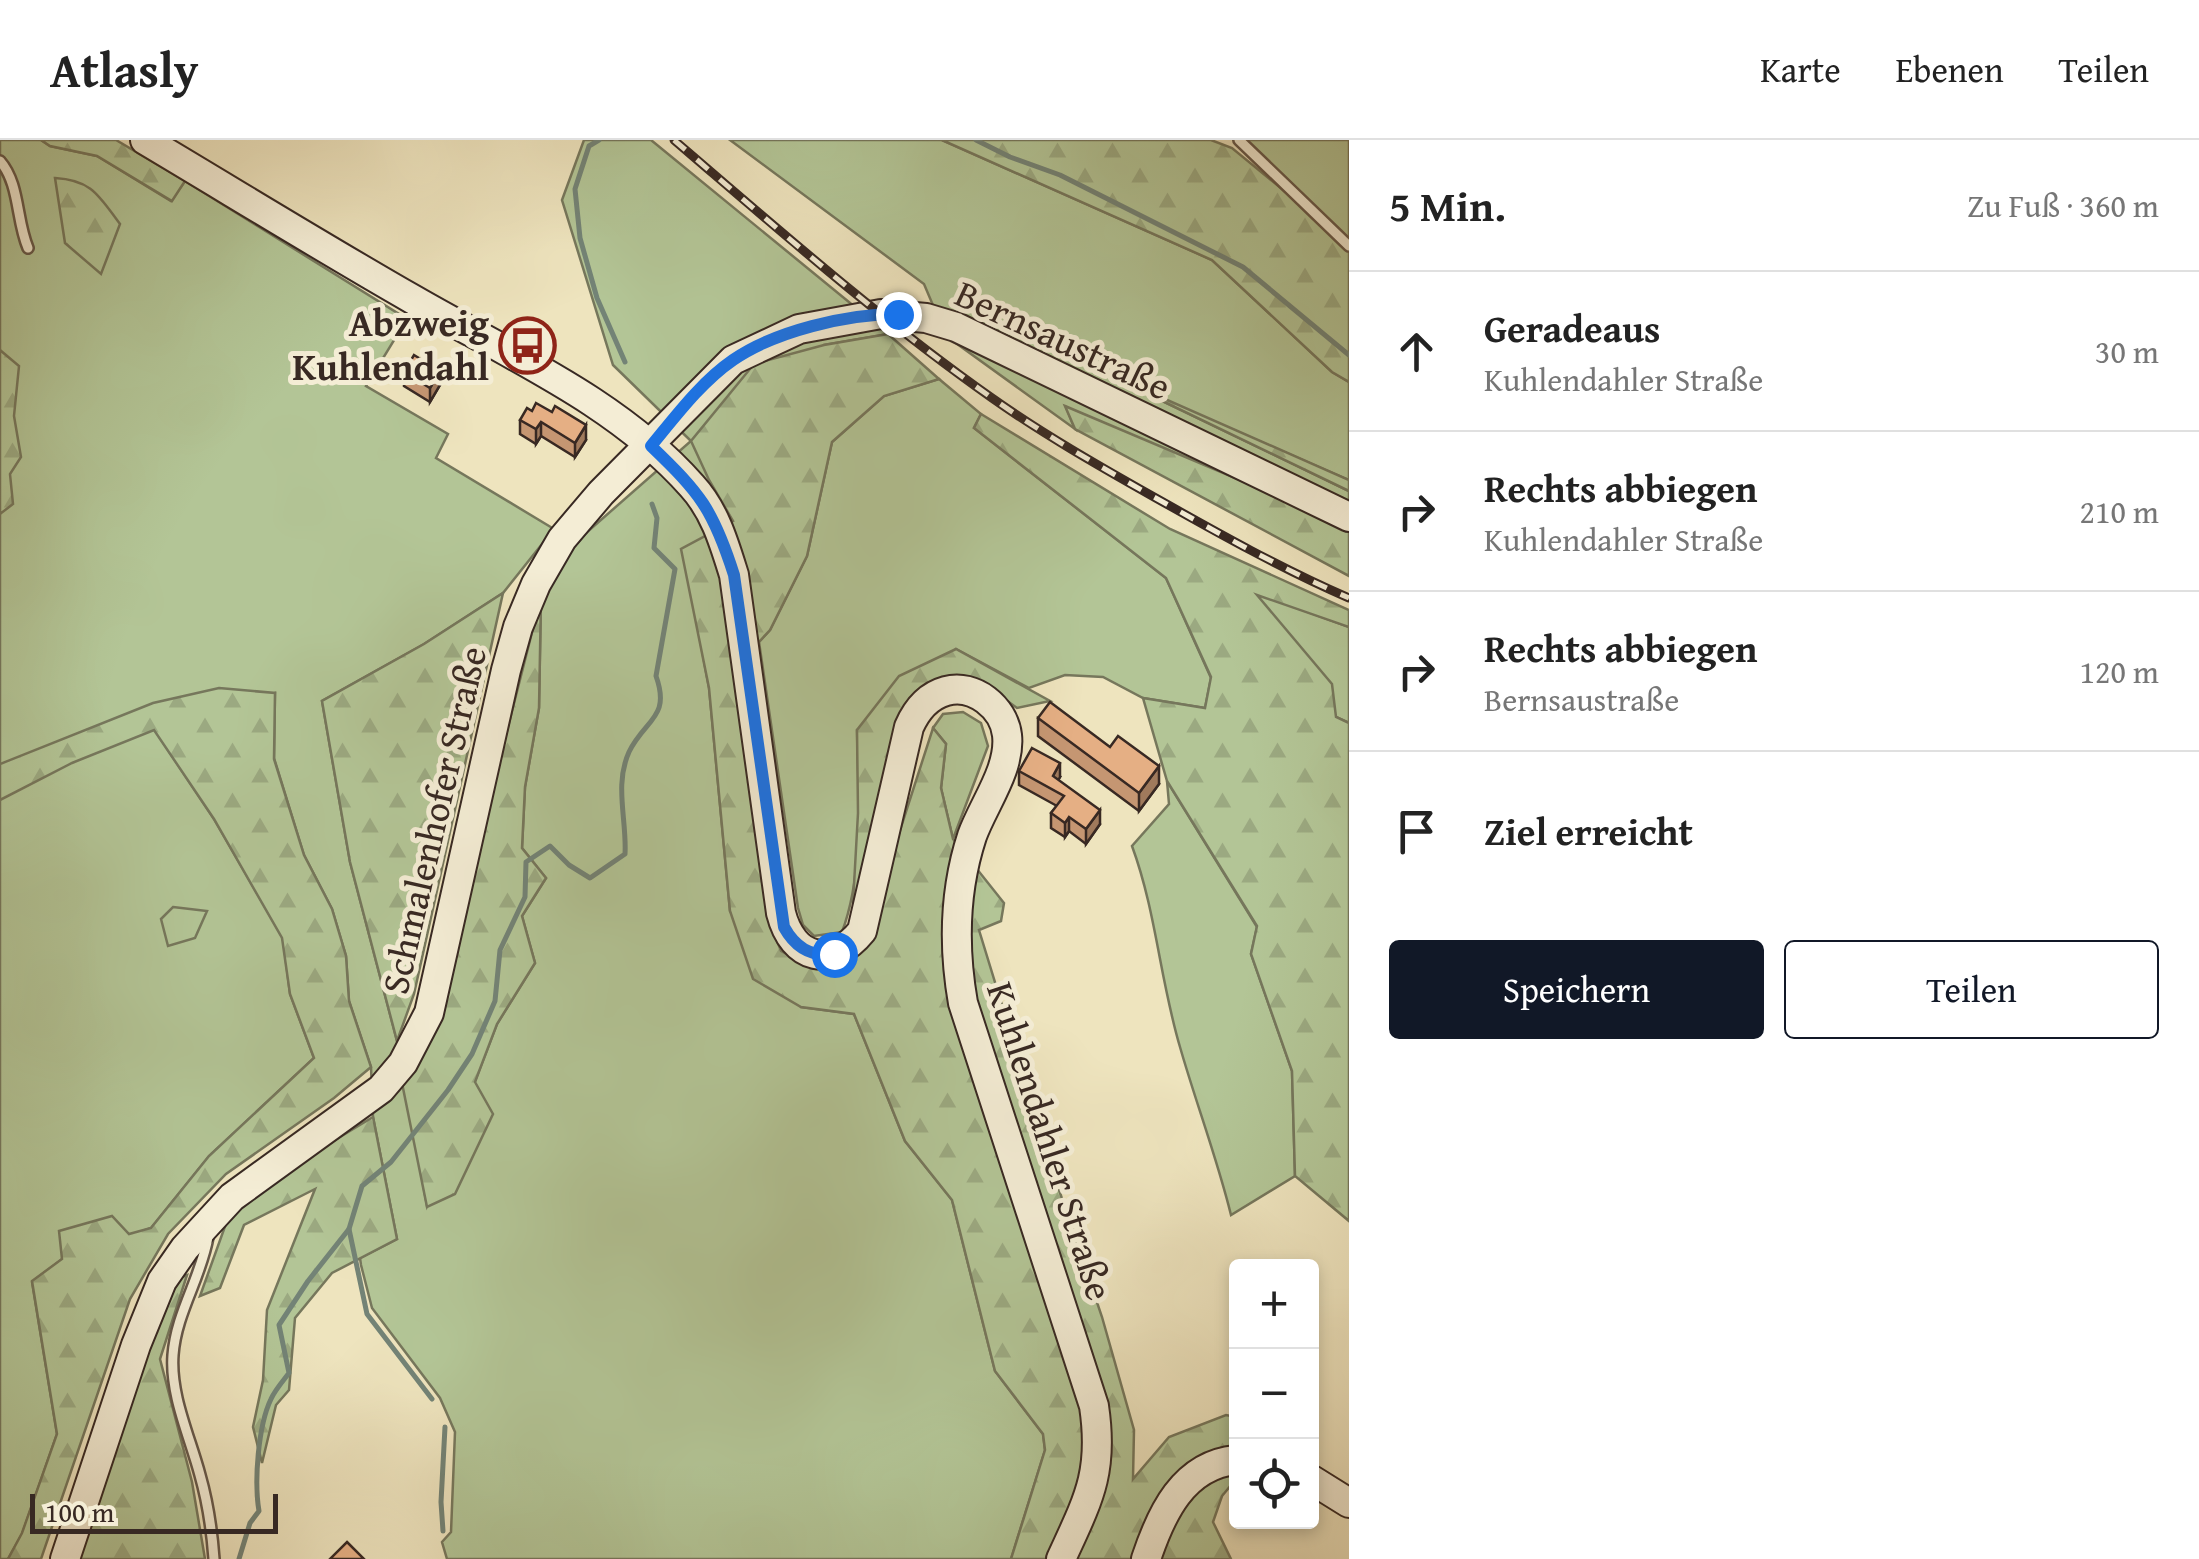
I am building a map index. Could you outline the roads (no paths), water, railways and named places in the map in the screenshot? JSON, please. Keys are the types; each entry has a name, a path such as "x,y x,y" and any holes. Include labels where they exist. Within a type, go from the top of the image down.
{"main road":[{"name":"Kuhlendahler Straße","path":"145,140 577,392 651,446 692,486 720,530 734,575 780,913 791,940 801,948 821,955 834,954 852,944 862,931 914,713 946,690 960,690 973,692 1002,716 1007,750 971,839 959,889 958,972 980,1056 1094,1406 1099,1445 1091,1494 1061,1559"},
{"name":"Bernsaustraße","path":"651,446 687,403 733,360 798,329 898,314 956,326 1349,517"},
{"name":"Schmalenhofer Straße","path":"65,1559 136,1345 156,1297 185,1248 232,1198 368,1099 403,1063 430,1013 518,627 536,584 562,539 601,493 651,446"},
{"path":"1146,1559 1170,1500 1200,1473 1229,1463"},
{"path":"1319,1484 1349,1502"}],"lane":[{"path":"1239,140 1349,246"},
{"path":"0,161 9,174 18,222 28,248"},
{"path":"210,1220 204,1259 180,1320 172,1358 174,1384 208,1506 214,1559"}],"waterway":[{"path":"599,140 589,146 575,189 580,238 597,298 625,362"},
{"path":"976,140 1060,175 1243,267 1349,355"},
{"path":"239,1559 250,1523 259,1511 258,1454 263,1424 275,1392 289,1373 279,1325 349,1229 362,1186 391,1162 472,1054 495,1001 500,950 525,897 526,862 550,846 590,878 625,854 622,777 629,752 658,710 660,690 656,676 675,569 654,548 657,518 652,504"},
{"path":"349,1229 367,1314 432,1399"},
{"path":"443,1531 445,1427"}],"railway":[{"path":"674,140 870,306 1011,411 1202,524 1349,598"}],"place":[{"name":"Abzweig Kuhlendahl","path":"528,345"}]}
